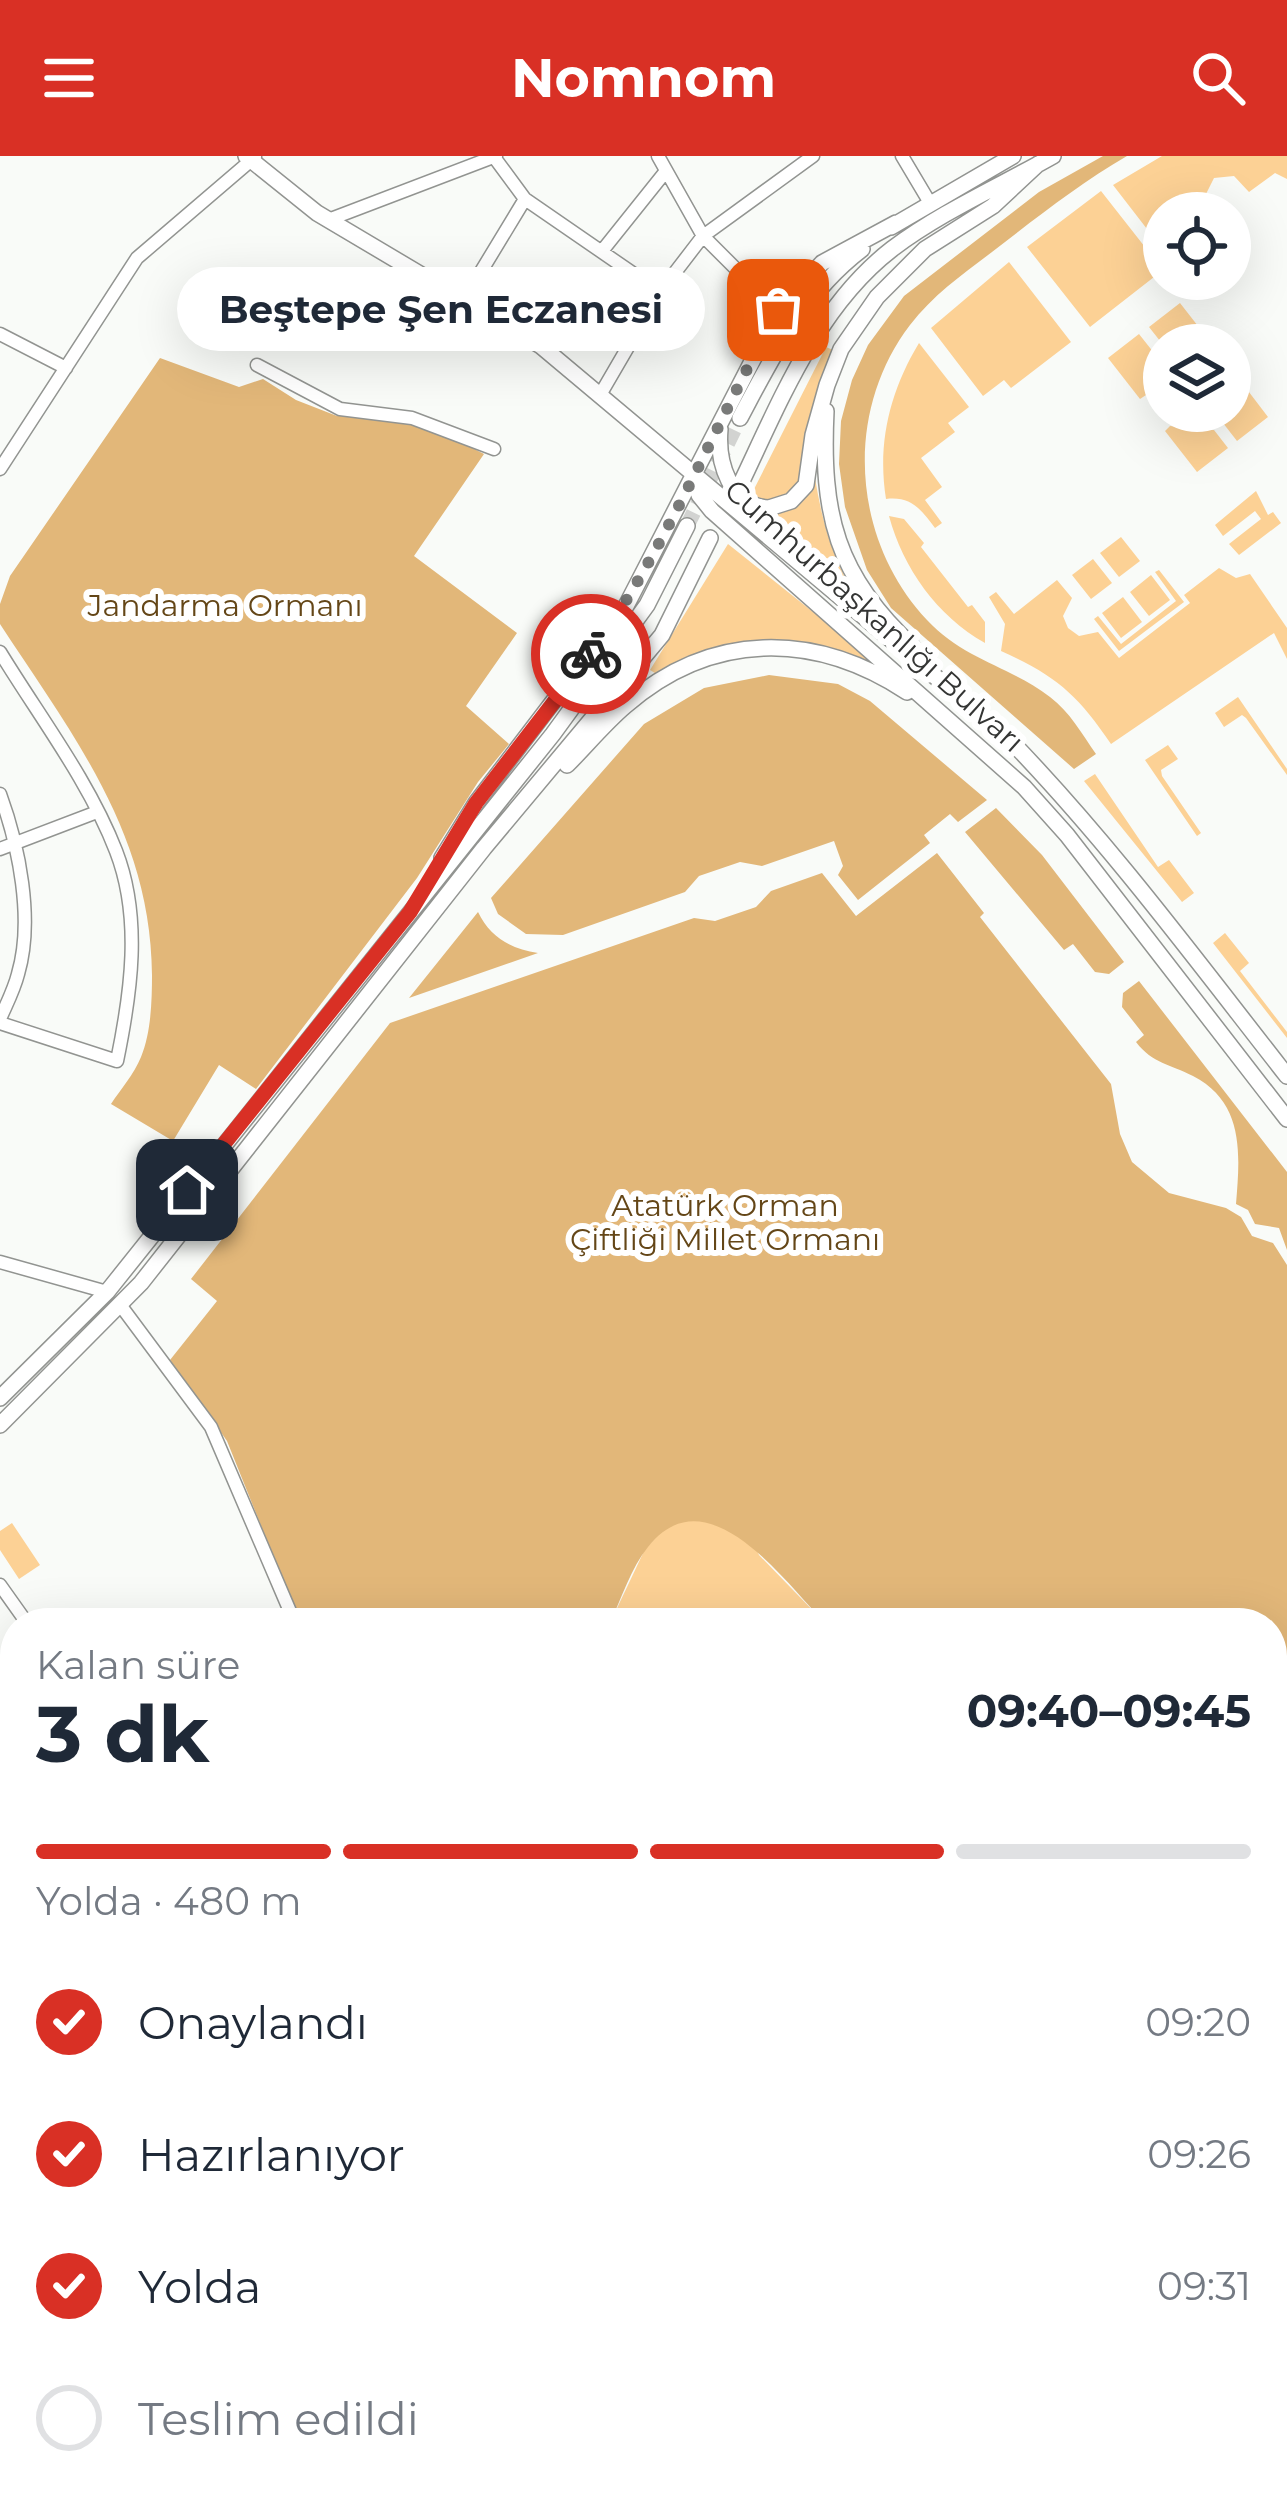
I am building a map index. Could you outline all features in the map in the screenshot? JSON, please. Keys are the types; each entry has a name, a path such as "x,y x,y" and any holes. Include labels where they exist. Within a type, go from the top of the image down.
{"main road":[{"path":"410,912 476,803 626,606 778,310 822,263 1013,156"},
{"path":"252,157 305,205 541,346 694,474"},
{"path":"721,420 720,452 732,487 750,505 786,504 800,494 809,478 813,435 841,349 894,277 925,249 994,206 1045,160"},
{"path":"742,481 805,354 860,278 930,225 1045,160"},
{"path":"740,418 808,299 841,265 896,223"},
{"path":"827,385 824,471 833,531 847,567 895,631 979,704 1006,736"},
{"name":"Cumhurbaşkanlığı Bulvarı","path":"694,474 1006,736 1135,881 1287,1076"},
{"name":"Cumhurbaşkanlığı Bulvarı","path":"694,474 712,512 954,723 1067,835 1287,1119"},
{"path":"3,1389 107,1292 553,734 646,605 687,526"},
{"path":"0,1425 121,1306 484,848 662,635 710,538"},
{"path":"484,848 624,706 701,659 757,648 829,654 876,674 954,723"}],"street":[{"path":"328,220 495,156 525,199 660,292"},
{"path":"658,156 703,236 778,310"},
{"path":"600,395 660,292 703,236 813,156"},
{"path":"902,156 930,203"},
{"path":"0,469 137,258 252,157"},
{"path":"602,251 666,171"},
{"path":"465,298 525,199"},
{"path":"0,334 66,368"},
{"path":"257,365 340,409 412,418 494,449"},
{"path":"0,652 97,812 117,854 131,930 131,992 118,1060 0,1021 19,974 25,933 6,848 0,794"},
{"path":"6,848 97,812"},
{"path":"0,1262 107,1292"},
{"path":"121,1306 211,1427 289,1608"}],"shaded area":[{"path":"1162,156 1287,156 1287,179 1275,173 1249,192 1234,176 1214,178 1207,192 1143,192 1143,224 1113,185"},
{"path":"1101,191 1143,245 1143,286 1090,327 1027,247"},
{"path":"1009,262 1071,342 1011,388 1004,380 983,396 931,328"},
{"path":"1180,303 1196,324 1153,324"},
{"path":"1139,334 1143,339 1143,397 1140,399 1108,358"},
{"path":"919,343 969,407 948,423 955,432 921,458 942,487 925,500 942,523 935,528 915,505 886,499 884,478 888,418"},
{"path":"826,347 833,350 814,446 802,480 785,498 749,499"},
{"path":"1251,395 1268,417 1251,430"},
{"path":"1166,432 1216,432 1228,448 1197,472"},
{"path":"815,478 832,549 868,612 746,511 794,505"},
{"path":"1256,491 1268,515 1273,512 1281,523 1239,555 1229,544 1261,519 1255,511 1223,536 1215,525"},
{"path":"889,516 904,519 968,607 972,605 985,622 985,643 952,619 924,589 903,554"},
{"path":"1121,537 1140,561 1119,577 1100,553"},
{"path":"728,544 897,679 835,652 778,641 720,648 658,675 650,670"},
{"path":"1093,559 1112,583 1091,599 1072,575"},
{"path":"1219,568 1236,578 1250,574 1287,628 1287,659 1274,633 1111,744 1064,688 1001,651 1005,624 989,597 996,592 1014,614 1057,580 1072,598 1063,616 1068,628 1079,636 1098,632 1119,658 1190,603 1184,595"},
{"path":"1159,570 1184,602 1119,651 1094,619 1098,616 1121,644 1176,601 1155,572"},
{"path":"1151,575 1170,600 1149,616 1130,592"},
{"path":"1123,597 1142,622 1121,638 1102,613"},
{"path":"1238,697 1287,775 1246,718 1242,715 1224,727 1215,713"},
{"path":"1168,745 1178,759 1161,770 1162,776 1201,833 1197,836 1145,760"},
{"path":"1095,774 1158,867 1169,860 1194,893 1182,902 1084,781"},
{"path":"1225,933 1249,963 1240,971 1287,1038 1213,943"},
{"path":"533,990 759,1555 810,1608 617,1608 645,1549 660,1533"},
{"path":"12,1523 40,1565 19,1579 0,1550 0,1531"}],"green space":[{"path":"1103,156 1127,156 1025,227 919,314 888,360 866,436 871,515 883,553 902,588 941,634 1035,686 1064,709 1096,754 1074,769 891,608 867,570 845,507 839,464 841,421 868,345 904,296 1039,192"},
{"name":"Jandarma Ormanı","path":"160,358 239,387 263,379 296,400 337,416 362,414 435,429 484,454 414,556 517,633 466,706 509,744 478,782 417,878 256,1089 219,1065 173,1141 111,1104 141,1057 150,1017 152,975 148,924 123,832 80,748 0,624 0,604 10,576"},
{"path":"769,675 838,684 870,701 987,800 958,822 950,814 924,835 930,843 858,900 838,875 843,866 834,841 762,866 740,862 699,876 685,892 563,935 526,934 498,914 491,898 644,724 704,688"},
{"path":"996,808 1042,855 1124,962 1109,974 1095,972 1073,944 1064,950 965,832"},
{"name":"Atatürk Orman Çiftliği Millet Ormanı","path":"937,853 984,913 980,917 1111,1084 1120,1134 1132,1162 1169,1193 1226,1208 1241,1217 1252,1236 1273,1243 1287,1265 1287,1608 811,1608 743,1541 719,1527 695,1521 671,1527 648,1547 616,1608 294,1608 227,1441 170,1360 217,1301 191,1279 390,1023 694,918 715,921 756,907 771,891 822,873 856,916"},
{"path":"478,912 502,940 538,953 409,998"},
{"path":"1139,981 1287,1172 1287,1250 1279,1228 1255,1224 1248,1210 1236,1204 1236,1132 1222,1101 1210,1087 1155,1059 1136,1042 1144,1035 1122,1007 1123,993"}],"tunnel":[{"path":"687,526 740,418"}],"way so far":[{"path":"591,654 626,606 668,529 778,310"}],"place":[{"name":"Beştepe Şen Eczanesi","path":"778,310"}],"route":[{"path":"187,1190 410,912 476,803 591,654"}]}
